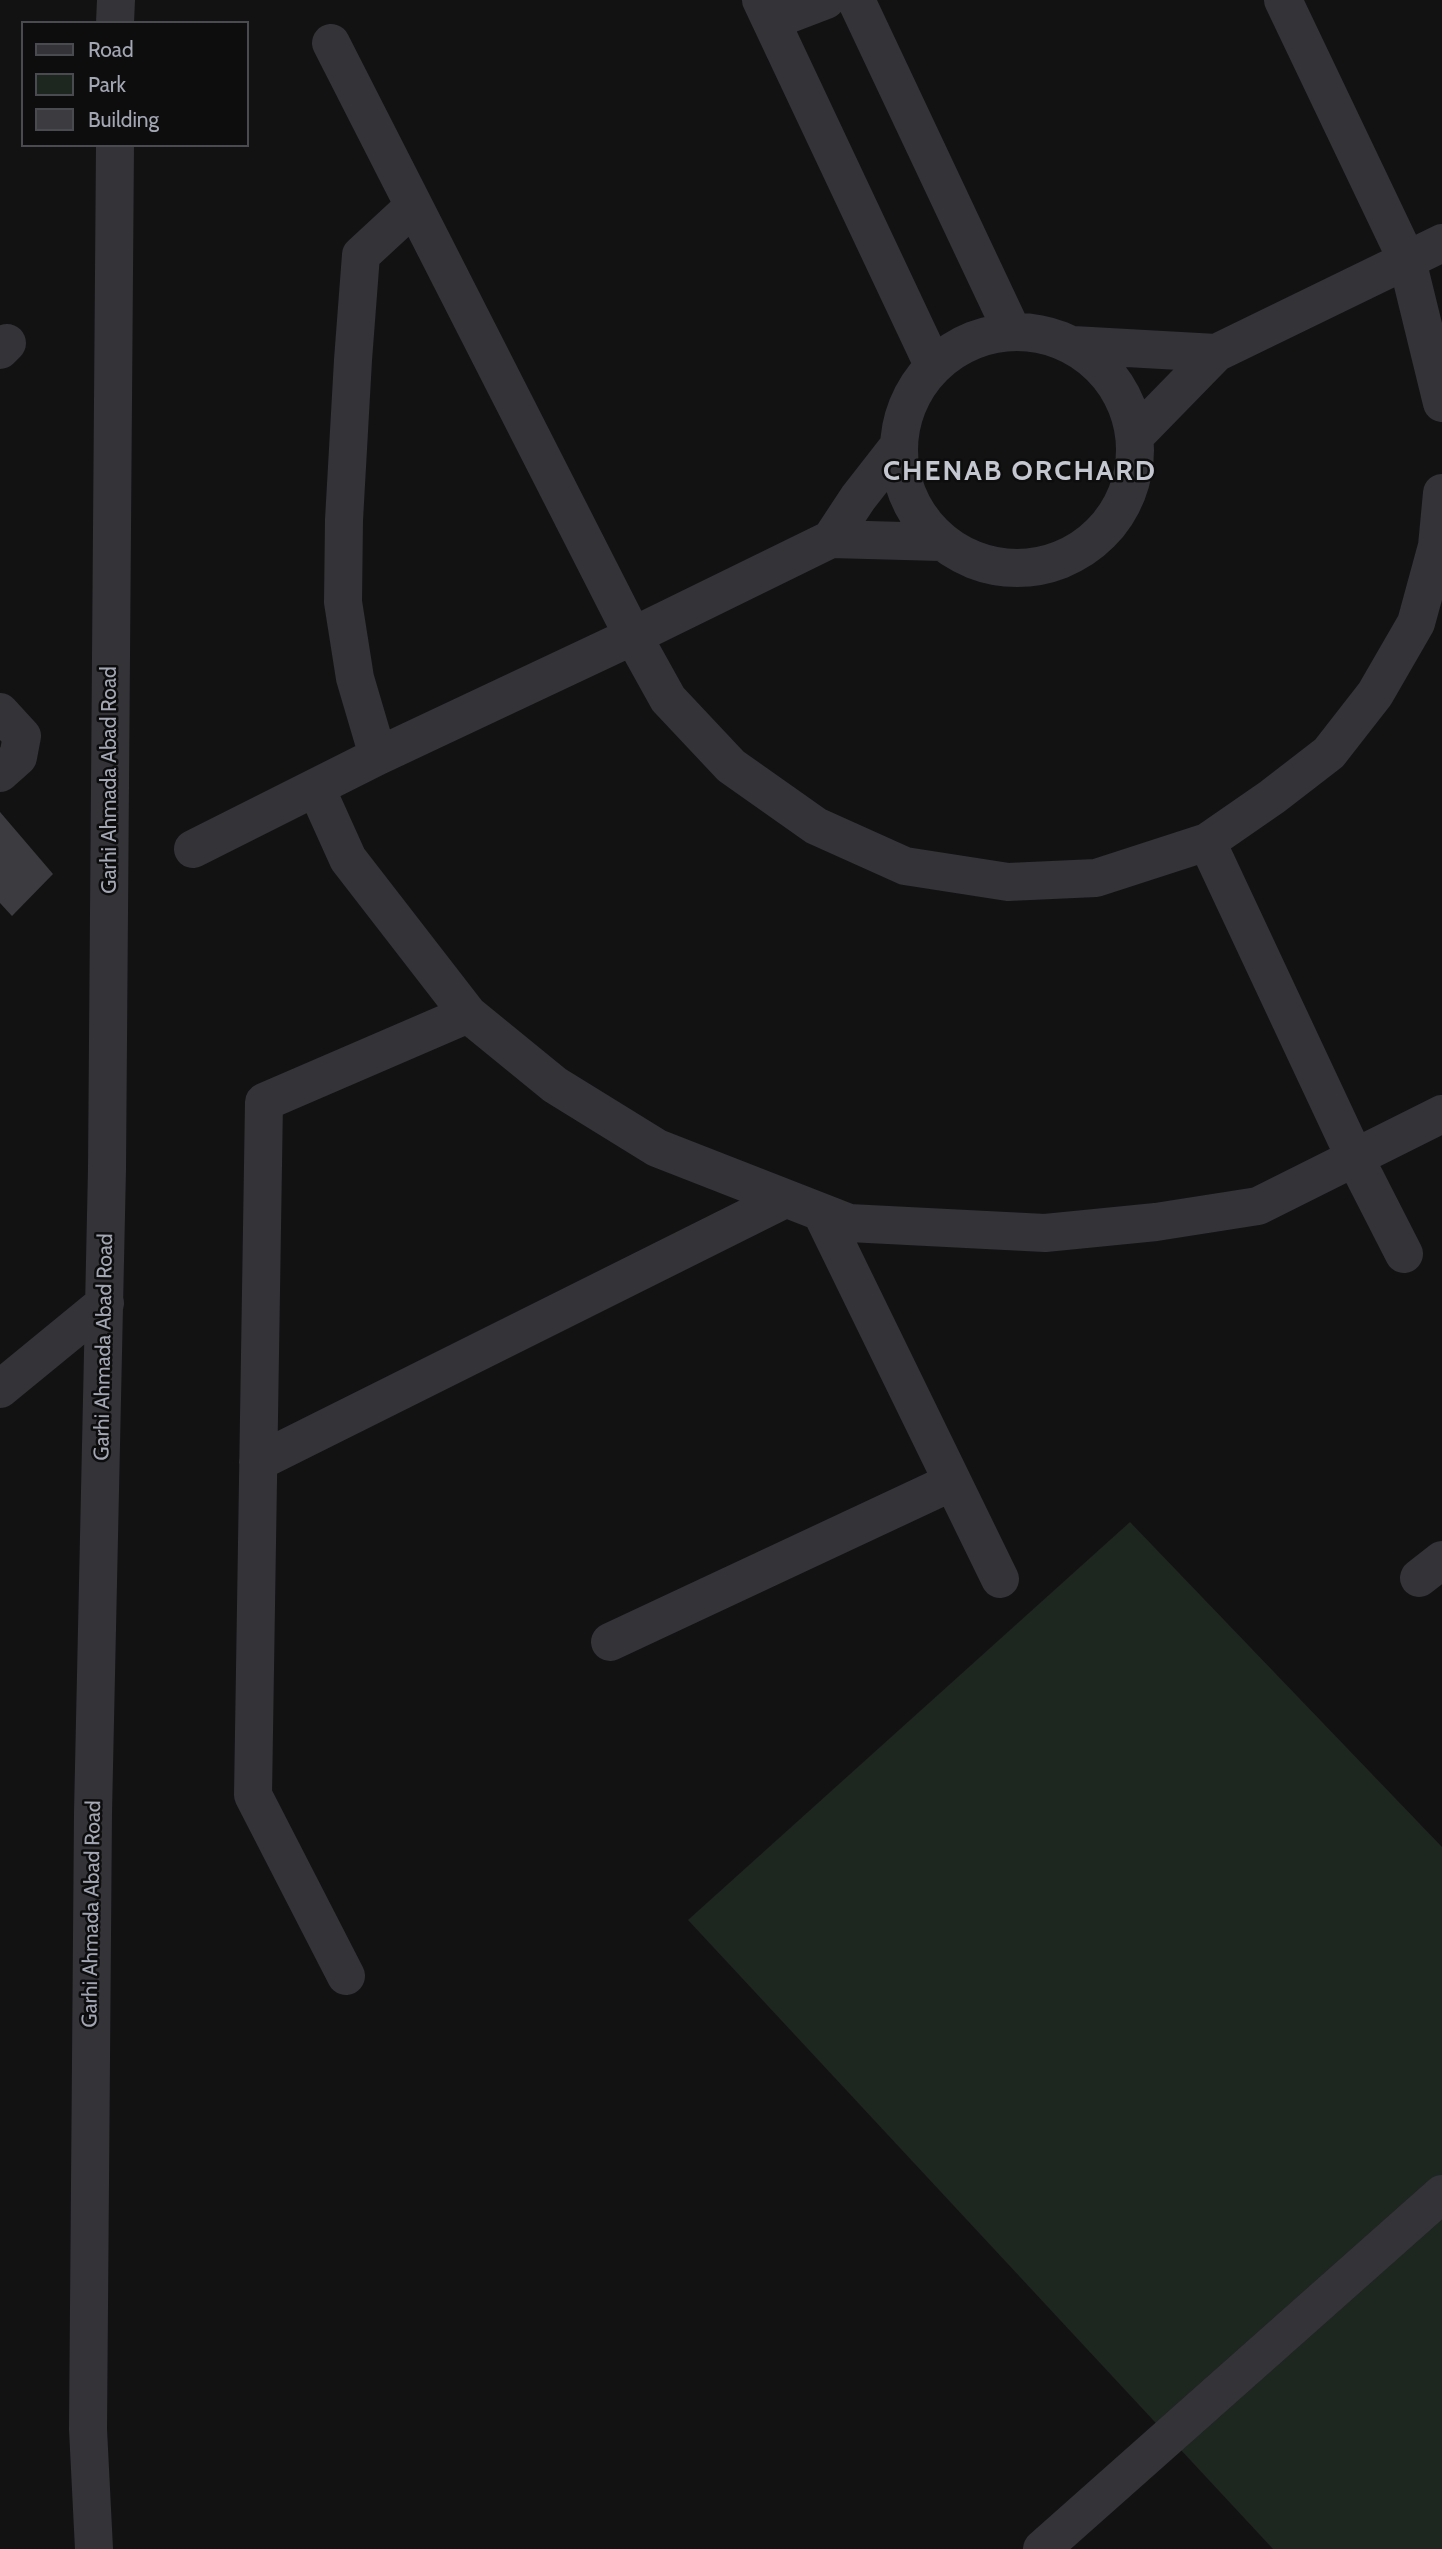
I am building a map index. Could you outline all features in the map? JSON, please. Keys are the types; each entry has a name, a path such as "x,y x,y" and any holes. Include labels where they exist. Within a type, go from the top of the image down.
{"street":[{"path":"116,0 116,21"},
{"path":"826,0 766,10 933,365"},
{"path":"856,0 1012,331"},
{"path":"1283,0 1407,260 1442,403"},
{"path":"331,43 632,636 668,699 731,766 816,826 905,866 1008,882 1096,878 1207,842 1272,797 1329,753 1374,694 1416,623 1437,546 1442,493"},
{"name":"Garhi Ahmada Abad Road","path":"94,2549 88,2429 89,2289 93,1813 105,1303 114,147"},
{"path":"378,756 355,678 343,602 344,520 353,360 361,255 414,206"},
{"path":"1136,435 1216,354 1442,243"},
{"path":"1012,331 1044,334 1073,345 1103,368 1125,399 1136,435 1133,482 1111,525 1076,555 1030,569 983,565 941,542 908,500 897,448 907,403 933,365 956,346 984,335 1012,331"},
{"path":"1073,345 1216,354"},
{"path":"831,539 858,498 897,448"},
{"path":"193,849 378,756 831,539 941,542"},
{"path":"0,712 22,736 18,757 0,773"},
{"path":"316,788 348,859 468,1014 555,1085 657,1148 849,1223 1045,1233 1142,1223 1258,1206 1442,1114"},
{"path":"1207,842 1355,1158 1404,1254"},
{"path":"346,1976 253,1795 264,1102 468,1014"},
{"path":"258,1462 785,1199"},
{"path":"821,1212 1000,1579"},
{"path":"0,1389 105,1303"},
{"path":"610,1642 953,1482"},
{"path":"1042,2549 1442,2194"}],"green space":[{"path":"1130,1522 1442,1847 1442,2549 1273,2549 688,1920"}],"building":[{"path":"0,812 53,874 12,916 0,903"}],"district":[{"name":"CHENAB ORCHARD","path":"1020,472"}]}
